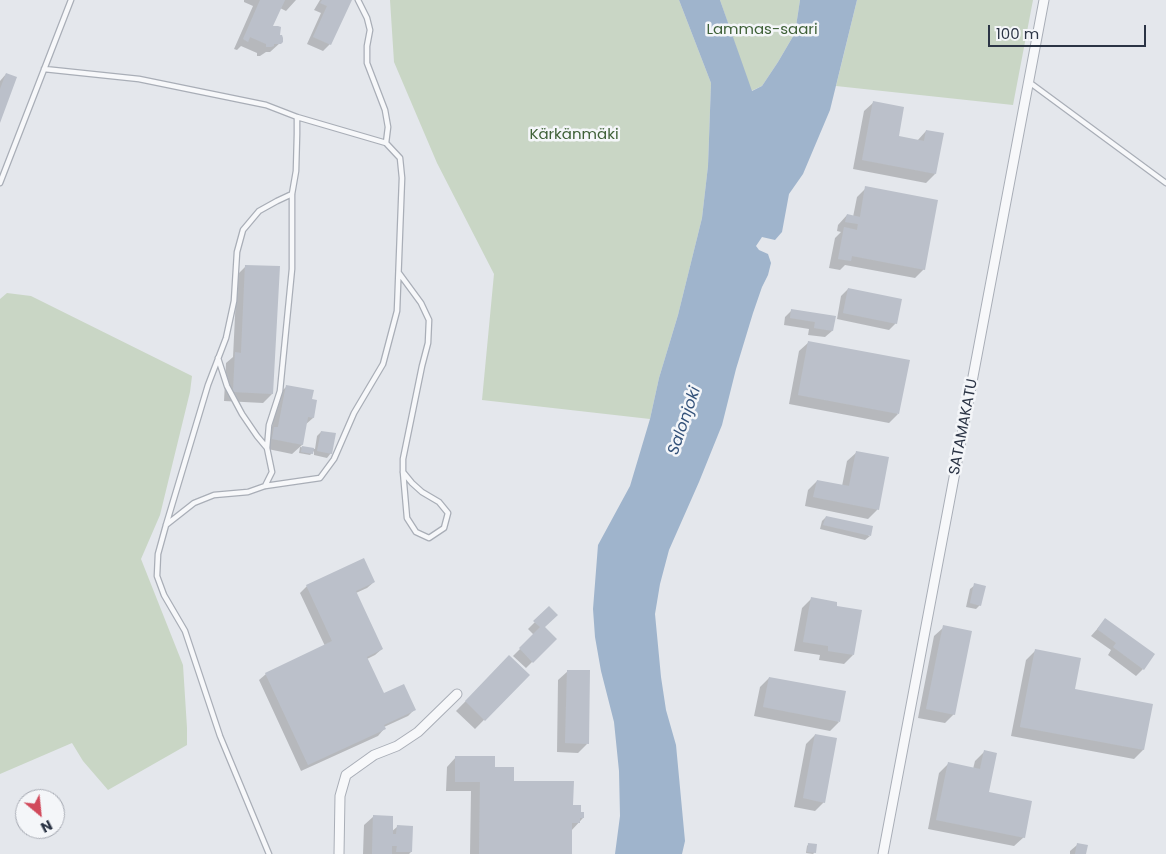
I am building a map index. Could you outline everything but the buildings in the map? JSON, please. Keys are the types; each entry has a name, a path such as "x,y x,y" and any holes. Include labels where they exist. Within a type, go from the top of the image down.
{"street":[{"name":"SATAMAKATU","path":"883,854 1044,0"},
{"path":"339,854 340,796 346,775 374,755 397,746 418,732 457,694"}],"lane":[{"path":"0,183 71,0"},
{"path":"358,0 367,18 370,30 367,46 367,63 385,110 388,127 386,144"},
{"path":"44,69 139,79 266,105 296,117 386,144 400,158 402,178 397,311 383,364 354,413 334,460 320,478 266,486 248,492 214,495 194,503 166,525"},
{"path":"1029,82 1166,183"},
{"path":"266,486 272,472 267,448 269,425 280,391 292,269 292,194 296,171 296,117"},
{"path":"269,854 220,736 185,631 164,595 157,576 158,554 166,525 208,385 226,338 234,301 237,252 243,230 259,211 277,200 292,194"},
{"path":"399,273 421,302 429,320 428,343 409,424 403,459 403,472 407,518 416,532 429,538 444,528 448,514 439,502 422,492 403,472"},
{"path":"218,358 227,386 242,414 267,448"}],"green space":[{"name":"Kärkänmäki","path":"390,0 679,0 711,83 708,166 702,218 678,315 659,378 650,419 482,400 494,274 437,163 394,62"},
{"name":"Lammas-saari","path":"720,0 800,0 795,33 762,86 751,91"},
{"path":"857,0 1033,0 1013,105 836,86"},
{"path":"7,293 31,296 192,376 190,392 160,515 141,559 183,665 187,745 108,790 83,761 72,743 0,774 0,299"}],"water":[{"name":"Salonjoki","path":"679,0 720,0 752,91 762,86 795,33 800,0 857,0 830,110 803,174 789,194 782,232 775,240 762,237 756,246 759,250 768,254 771,263 768,275 753,313 722,425 669,550 660,584 655,614 666,710 676,745 685,841 682,854 615,854 620,816 619,771 614,722 601,671 595,637 593,609 598,545 630,486 650,419 659,378 678,315 702,218 708,166 711,83"}]}
